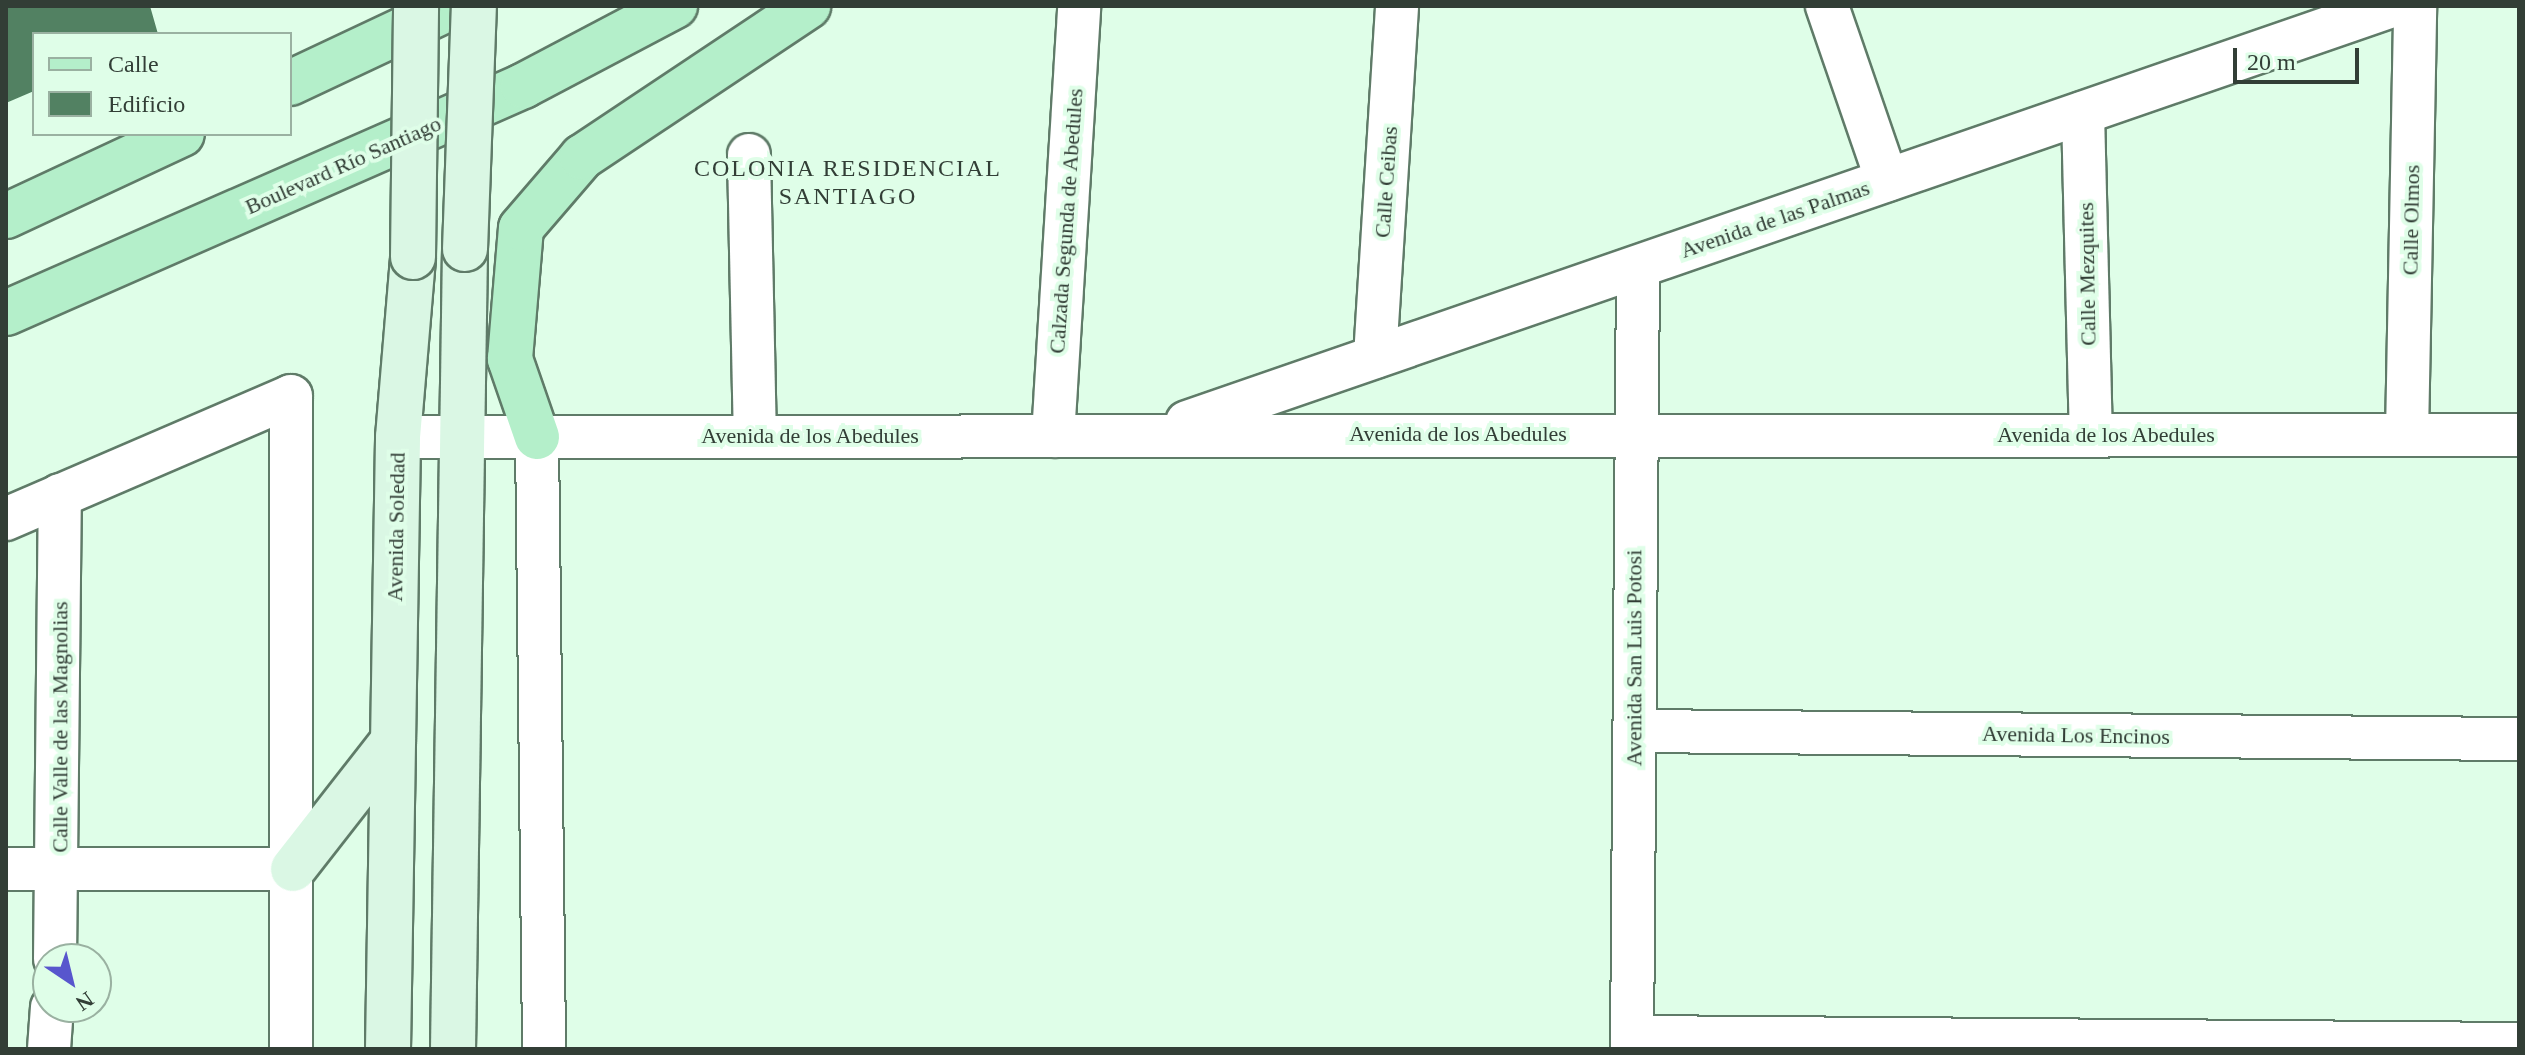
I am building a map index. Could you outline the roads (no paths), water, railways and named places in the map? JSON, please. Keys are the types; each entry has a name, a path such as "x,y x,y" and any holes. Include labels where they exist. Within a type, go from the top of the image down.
{"main road":[{"path":"292,82 454,6"},
{"name":"Boulevard Río Santiago","path":"6,313 523,86 675,6"},
{"path":"537,437 510,359 521,228 582,157 808,6"},
{"path":"6,216 178,136"}],"street":[{"name":"Avenida Soledad","path":"388,1049 398,437 413,257 416,6"},
{"path":"453,1049 458,437 474,6"},
{"name":"Calzada Segunda de Abedules","path":"1053,436 1079,6"},
{"name":"Calle Ceibas","path":"1375,357 1397,6"},
{"path":"1827,6 1887,180"},
{"name":"Avenida de las Palmas","path":"1158,433 2392,6"},
{"name":"Calle Olmos","path":"2407,435 2415,6"},
{"name":"Calle Mezquites","path":"2083,113 2091,435"},
{"path":"749,155 755,436"},
{"name":"Avenida San Luis Potosi","path":"1632,1043 1638,267"},
{"path":"6,519 291,396 291,1049"},
{"name":"Avenida de los Abedules","path":"398,437 1053,436 1158,433 2519,435"},
{"path":"537,437 544,1049"},
{"name":"Calle Valle de las Magnolias","path":"56,943 61,870 60,495"},
{"name":"Avenida Los Encinos","path":"1634,731 2519,739"},
{"path":"293,869 393,741"},
{"path":"6,869 293,869"},
{"path":"49,1049 51,1023"},
{"path":"1632,1043 2519,1044"}],"district":[{"name":"COLONIA RESIDENCIAL SANTIAGO","path":"848,183"}]}
